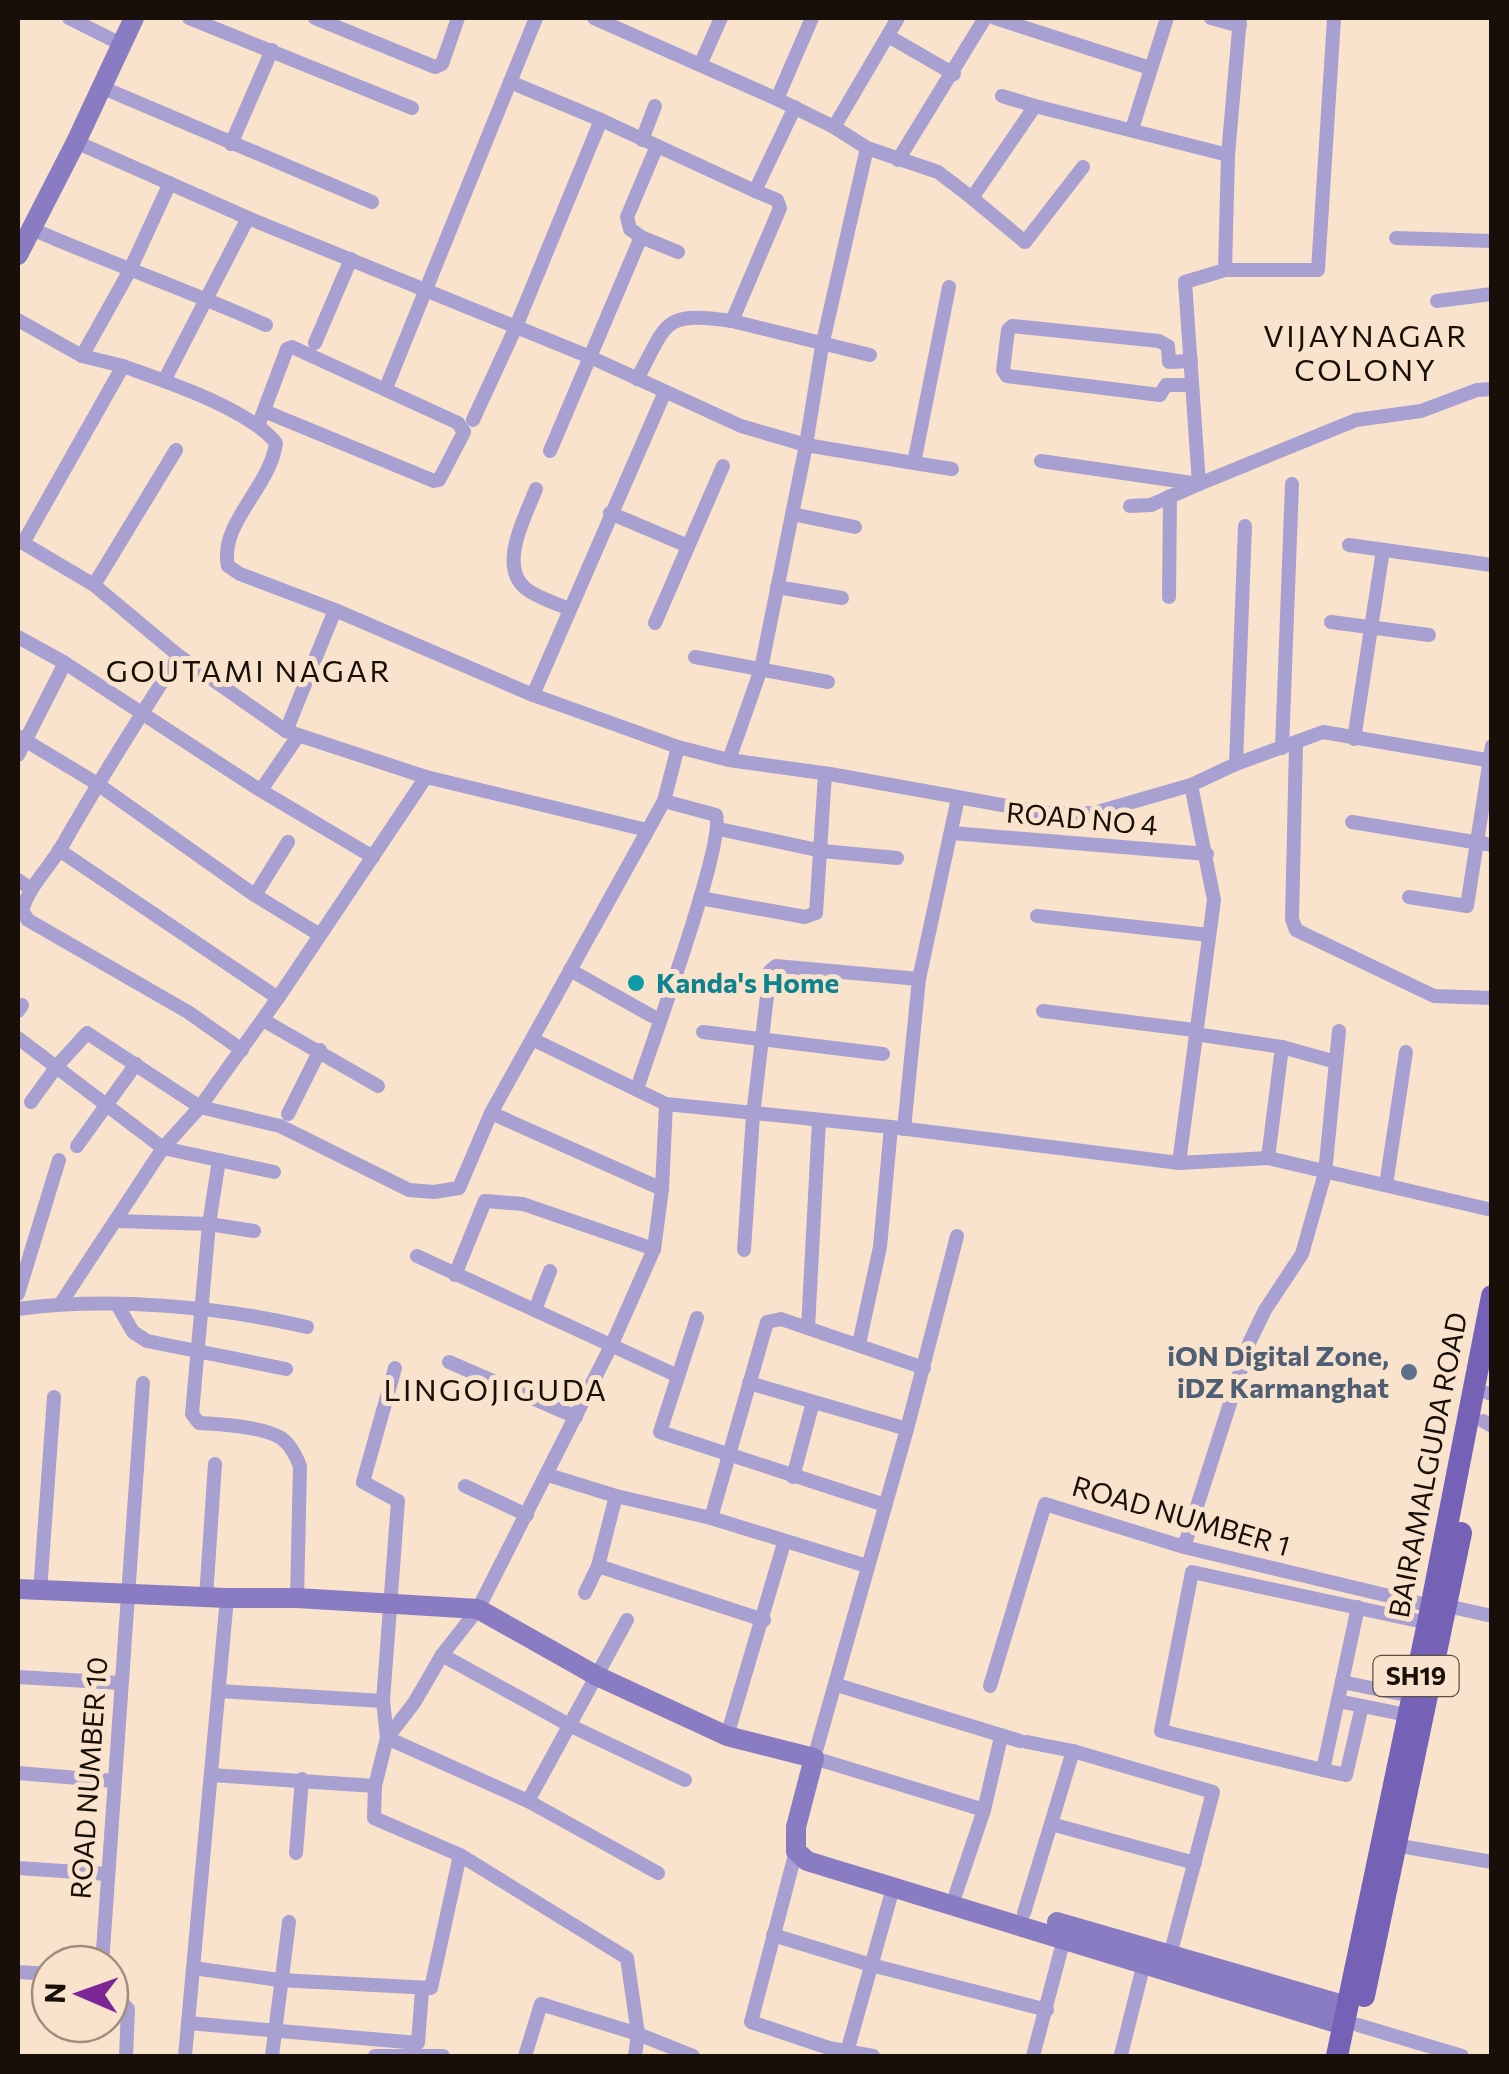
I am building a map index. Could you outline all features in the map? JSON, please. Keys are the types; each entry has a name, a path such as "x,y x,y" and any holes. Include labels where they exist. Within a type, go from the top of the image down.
{"main road":[{"name":"BAIRAMALGUDA ROAD","path":"1337,2056 1390,1844 1492,1296"},
{"name":"BAIRAMALGUDA ROAD","path":"1390,1844 1409,1706 1487,1423 1490,1388"},
{"name":"BAIRAMALGUDA ROAD","path":"1349,2019 1352,2056"}],"street":[{"path":"68,18 122,44"},
{"path":"18,255 134,18"},
{"path":"188,18 412,108"},
{"path":"315,18 435,68 442,64 458,18"},
{"path":"388,383 536,18"},
{"path":"594,18 777,98 867,148 938,172 1025,242 1083,167"},
{"path":"701,64 720,18"},
{"path":"777,98 812,18"},
{"path":"834,127 898,18"},
{"path":"898,160 985,18"},
{"path":"995,18 1150,68"},
{"path":"1132,129 1167,18"},
{"path":"1212,18 1240,22 1228,156 1225,270"},
{"path":"1199,484 1185,282 1225,270 1318,270 1334,18"},
{"path":"888,36 954,74"},
{"path":"231,144 272,50"},
{"path":"510,82 777,200 780,208 732,321"},
{"path":"101,87 372,202"},
{"path":"1002,96 1228,156"},
{"path":"655,106 649,143 627,216 630,228 642,237 678,252"},
{"path":"972,198 1035,106"},
{"path":"755,191 795,108"},
{"path":"473,420 601,120"},
{"path":"76,142 248,218 590,357 741,426 806,445 952,468"},
{"path":"729,760 761,669 822,346 867,148"},
{"path":"82,356 129,272 170,184"},
{"path":"164,381 248,218"},
{"path":"32,229 266,325"},
{"path":"550,452 642,237"},
{"path":"1396,238 1492,241"},
{"path":"315,343 351,259"},
{"path":"914,462 949,287"},
{"path":"1437,301 1492,294"},
{"path":"637,379 667,324 680,317 732,321 870,355"},
{"path":"18,320 82,356 164,381 254,422 270,424 434,481 439,480 464,432 458,423 292,346 287,349 270,424 274,458 228,538 228,566 533,695 678,748 1046,813 1094,813 1191,785 1322,732 1491,756 1467,906 1409,897"},
{"path":"1190,361 1169,362 1168,346 1159,341 1012,326 1008,330 1003,370 1007,376 1160,396 1168,385 1192,386"},
{"path":"123,366 20,541 94,585 179,656 292,733 426,777 647,830"},
{"path":"1130,506 1150,504 1356,420 1421,411 1477,390 1492,389"},
{"path":"533,695 664,394"},
{"path":"94,585 176,450"},
{"path":"1042,460 1199,484"},
{"path":"655,624 723,466"},
{"path":"1292,484 1289,746 1292,919 1296,930 1434,996 1492,998"},
{"path":"536,489 515,544 517,578 527,590 569,609"},
{"path":"1169,597 1170,496"},
{"path":"610,513 688,546"},
{"path":"792,514 855,526"},
{"path":"1236,764 1244,526"},
{"path":"1348,545 1492,565"},
{"path":"1354,739 1383,550"},
{"path":"777,587 842,598"},
{"path":"261,790 292,733 334,610"},
{"path":"1332,622 1429,635"},
{"path":"18,636 373,857"},
{"path":"179,656 96,783 59,850 31,889 22,911 28,920 188,1012 242,1050"},
{"path":"695,657 828,682"},
{"path":"18,755 22,738 65,663"},
{"path":"22,738 96,783 255,895 320,935"},
{"path":"459,1188 491,1113 664,801 678,748"},
{"path":"700,898 811,917 819,906 825,774"},
{"path":"61,1303 163,1148 200,1107 263,1020 426,777"},
{"path":"1179,1163 1214,900 1191,785"},
{"path":"860,1344 880,1247 920,980 958,798"},
{"path":"636,1089 719,829 716,815 664,801"},
{"path":"1352,822 1492,845"},
{"path":"719,829 822,850 897,858"},
{"name":"ROAD NO 4","path":"952,832 1207,854"},
{"path":"255,895 288,842"},
{"path":"59,850 278,998"},
{"path":"18,880 31,889"},
{"path":"1037,916 1209,935"},
{"path":"744,1250 753,1115 774,966 920,980"},
{"path":"570,970 652,1016"},
{"path":"1043,1011 1282,1047 1336,1062"},
{"path":"263,1020 378,1086"},
{"path":"1184,1547 1250,1341 1265,1310 1302,1254 1325,1172 1338,1031"},
{"path":"31,1102 87,1032 200,1107 280,1126 409,1190 459,1188 485,1200 523,1204 654,1249"},
{"path":"704,1032 883,1054"},
{"path":"18,1038 163,1148 274,1172"},
{"path":"532,1040 666,1104 1179,1163 1268,1158 1492,1210"},
{"path":"1268,1158 1282,1047"},
{"path":"288,1114 320,1050"},
{"path":"1386,1186 1406,1052"},
{"path":"78,1146 136,1064"},
{"path":"387,1738 414,1703 442,1655 478,1610 612,1344 654,1249 662,1189 666,1104"},
{"path":"491,1113 662,1189"},
{"path":"808,1328 820,1120"},
{"path":"18,1294 58,1160"},
{"path":"219,1160 208,1224 194,1420 280,1437 296,1456 300,1466 297,1598"},
{"path":"456,1275 485,1200"},
{"path":"118,1221 208,1224 254,1231"},
{"path":"873,2056 829,2052 750,2022 796,1852 796,1827 814,1758 924,1368 957,1236"},
{"path":"416,1256 678,1376"},
{"path":"535,1310 550,1271"},
{"path":"18,1308 61,1303 200,1308 308,1326"},
{"path":"118,1306 138,1337 196,1353 286,1369"},
{"path":"697,1318 660,1432 885,1505"},
{"path":"711,1518 767,1322 781,1318 924,1368"},
{"path":"449,1362 576,1416"},
{"path":"395,1368 363,1482 398,1501 383,1701 387,1738 375,1786 374,1818 460,1855 627,1958 638,2034 635,2056"},
{"name":"ROAD NUMBER 10","path":"103,1944 142,1382"},
{"path":"749,1383 907,1429"},
{"path":"40,1591 54,1397"},
{"path":"792,1477 813,1402"},
{"path":"185,2056 218,1690 216,1464"},
{"path":"548,1475 711,1518 867,1566"},
{"path":"465,1486 528,1515"},
{"path":"585,1593 598,1566 616,1496"},
{"name":"ROAD NUMBER 1","path":"990,1686 1044,1504 1184,1547 1435,1612"},
{"path":"727,1736 784,1543"},
{"path":"598,1566 764,1620"},
{"path":"1362,1706 1346,1774 1161,1730 1190,1575 1194,1572 1358,1607 1492,1616"},
{"path":"18,1589 390,1602 478,1610 597,1676 727,1736 984,1810"},
{"path":"1323,1770 1358,1607"},
{"path":"528,1802 626,1620"},
{"path":"442,1655 570,1726 685,1780"},
{"path":"18,1678 120,1683"},
{"path":"1342,1682 1409,1706"},
{"path":"837,1685 1001,1737 1073,1751 1213,1792 1168,1963"},
{"path":"218,1690 383,1701"},
{"path":"1338,1701 1362,1706 1409,1706"},
{"path":"956,1893 984,1810 1001,1737"},
{"path":"387,1738 528,1802 658,1873"},
{"path":"1024,1913 1073,1751"},
{"path":"18,1774 114,1782"},
{"path":"211,1775 375,1786"},
{"path":"296,1853 302,1780"},
{"path":"1051,1824 1195,1863"},
{"path":"1390,1844 1492,1862"},
{"path":"796,1852 811,1849 1024,1913 1144,1963 1168,1963"},
{"path":"796,1852 808,1861 893,1888 1066,1932 1462,2056"},
{"path":"193,1968 279,1980 431,1988 460,1855"},
{"path":"18,1868 108,1874"},
{"path":"847,2052 893,1888"},
{"path":"272,2056 289,1922"},
{"path":"1033,2056 1066,1932"},
{"path":"773,1935 1047,2010"},
{"path":"1121,2055 1144,1963"},
{"path":"188,2022 418,2043 422,1990"},
{"path":"525,2056 541,2004 694,2056"},
{"path":"375,2056 442,2056"}],"place":[{"name":"Kanda's Home","path":"636,983"},
{"name":"iON Digital Zone, iDZ Karmanghat","path":"1409,1372"}],"district":[{"name":"VIJAYNAGAR COLONY","path":"1366,354"},
{"name":"GOUTAMI NAGAR","path":"249,672"},
{"name":"LINGOJIGUDA","path":"496,1391"}]}
